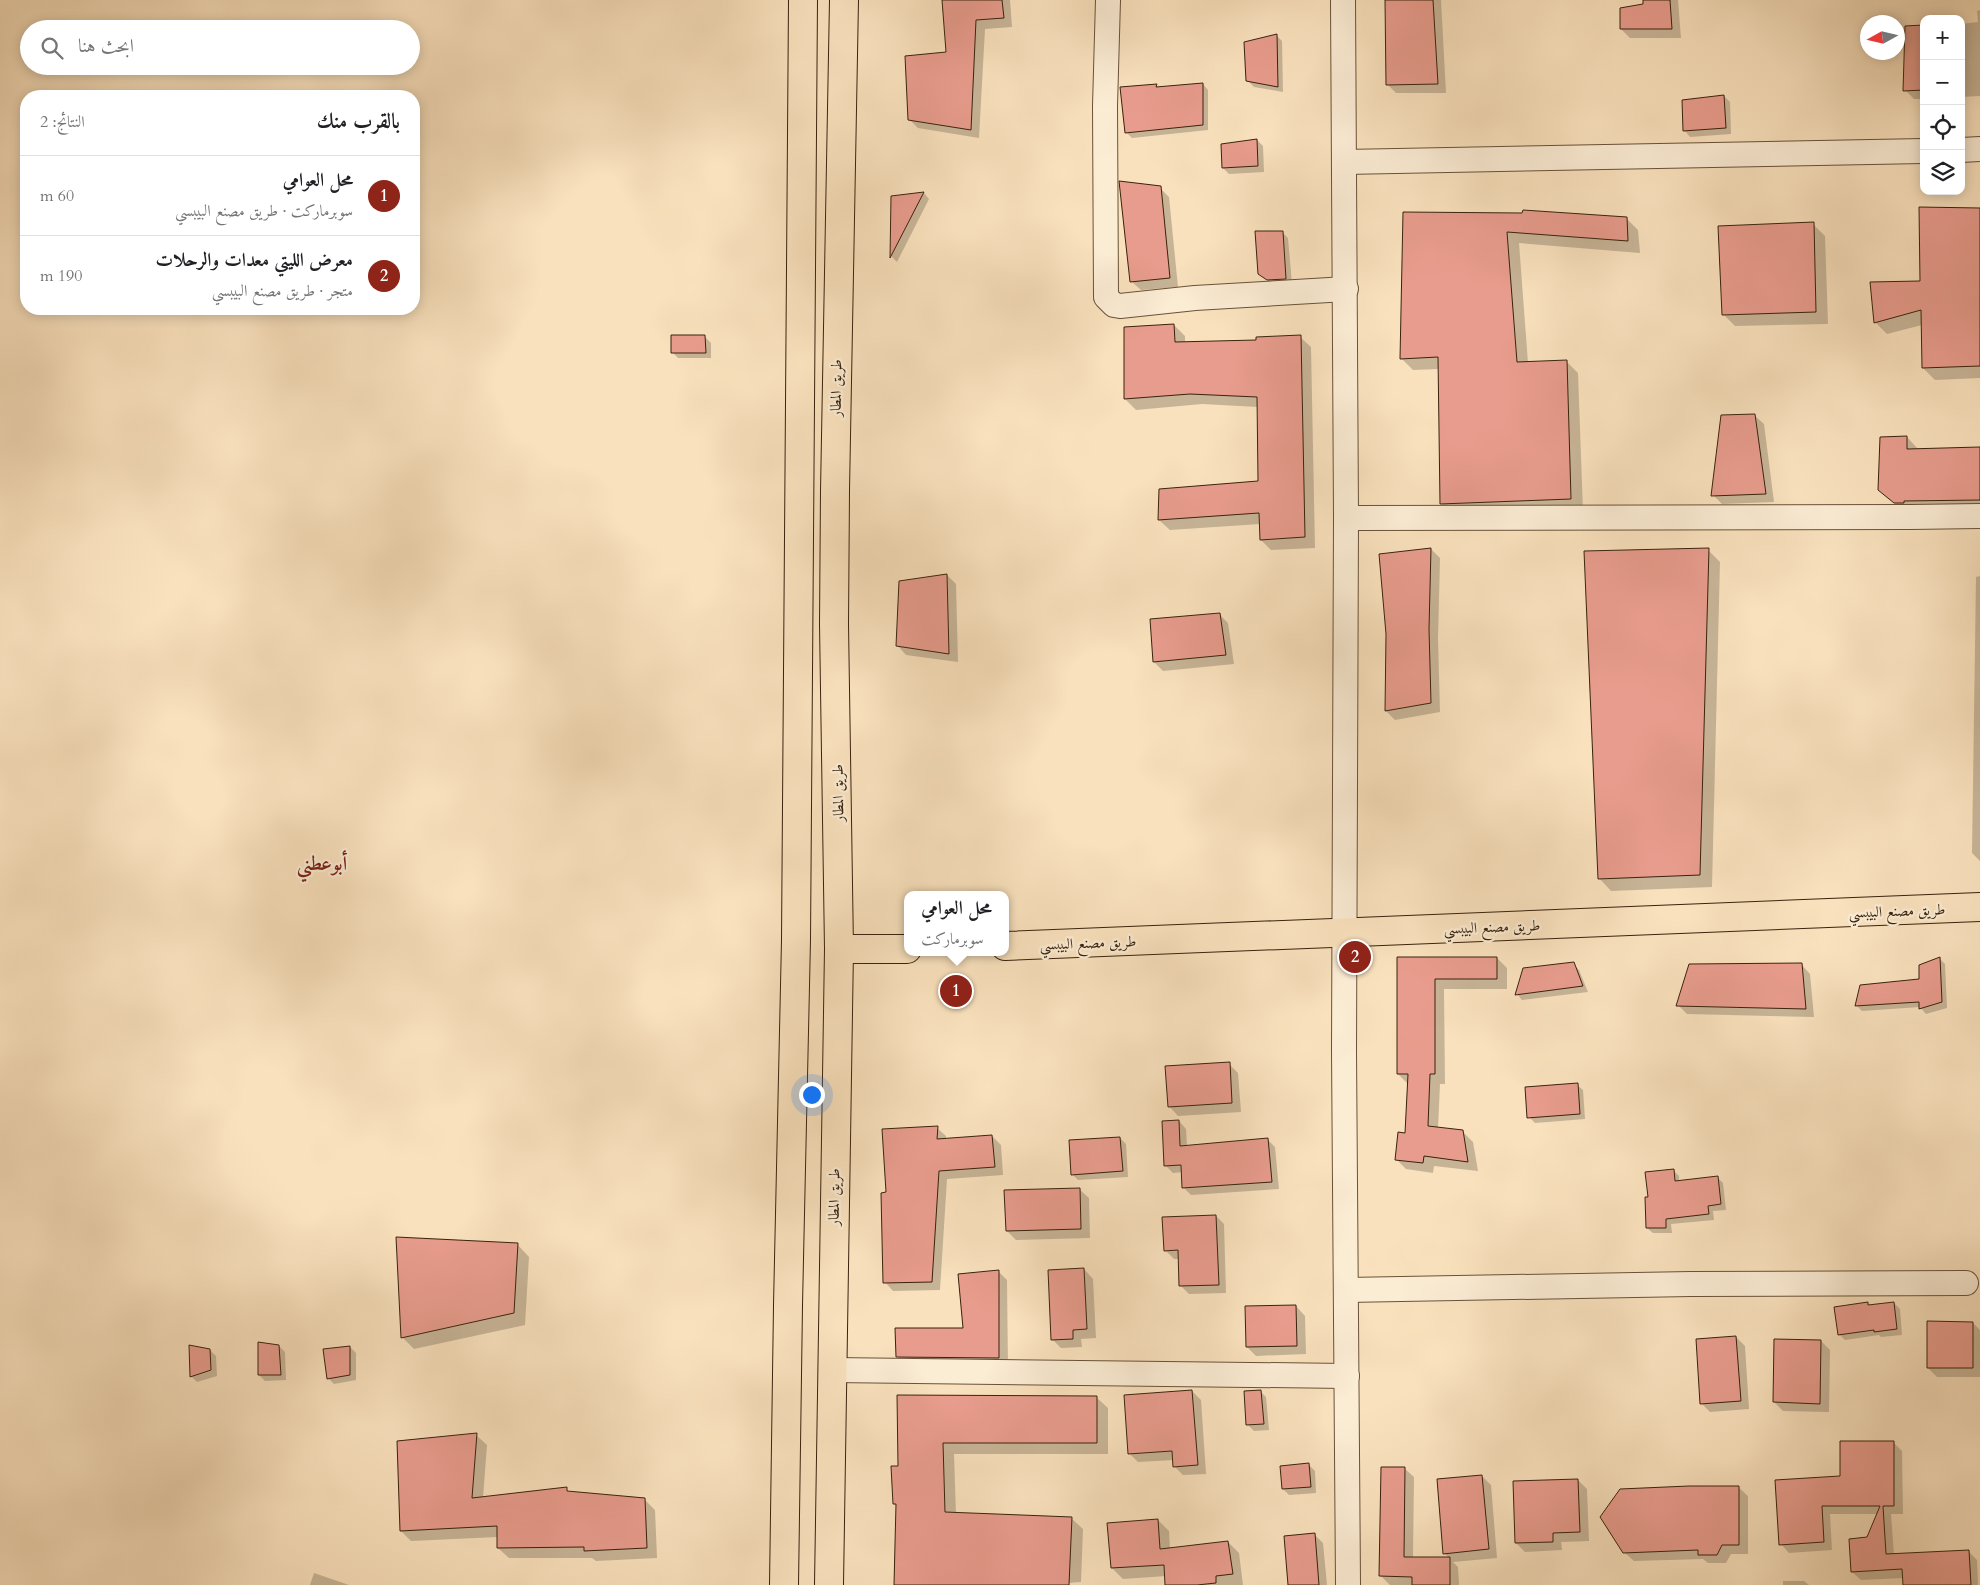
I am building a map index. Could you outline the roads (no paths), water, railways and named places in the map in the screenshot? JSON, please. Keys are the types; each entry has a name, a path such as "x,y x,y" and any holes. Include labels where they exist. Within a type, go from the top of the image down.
{"main road":[{"path":"784,1585 796,940 803,4 844,2"},
{"name":"طريق المطار","path":"829,1585 839,949 834,624 835,500 844,2"},
{"name":"طريق مصنع البيبسي","path":"1009,946 1980,907"},
{"path":"839,949 904,949"}],"street":[{"path":"1108,0 1105,106 1106,297 1114,305 1120,306 1195,298 1346,289"},
{"path":"1344,0 1348,1585"},
{"path":"1965,150 1980,150"},
{"path":"1344,162 1920,151"},
{"path":"1346,518 1911,518 1980,516"},
{"path":"1346,1290 1691,1284 1966,1283"},
{"path":"832,1370 1347,1376"}],"place":[{"name":"معرض الليتي معدات والرحلات","path":"1355,957"},
{"name":"محل العوامي","path":"956,991"}],"district":[{"name":"أبوعطني","path":"322,863"}]}
